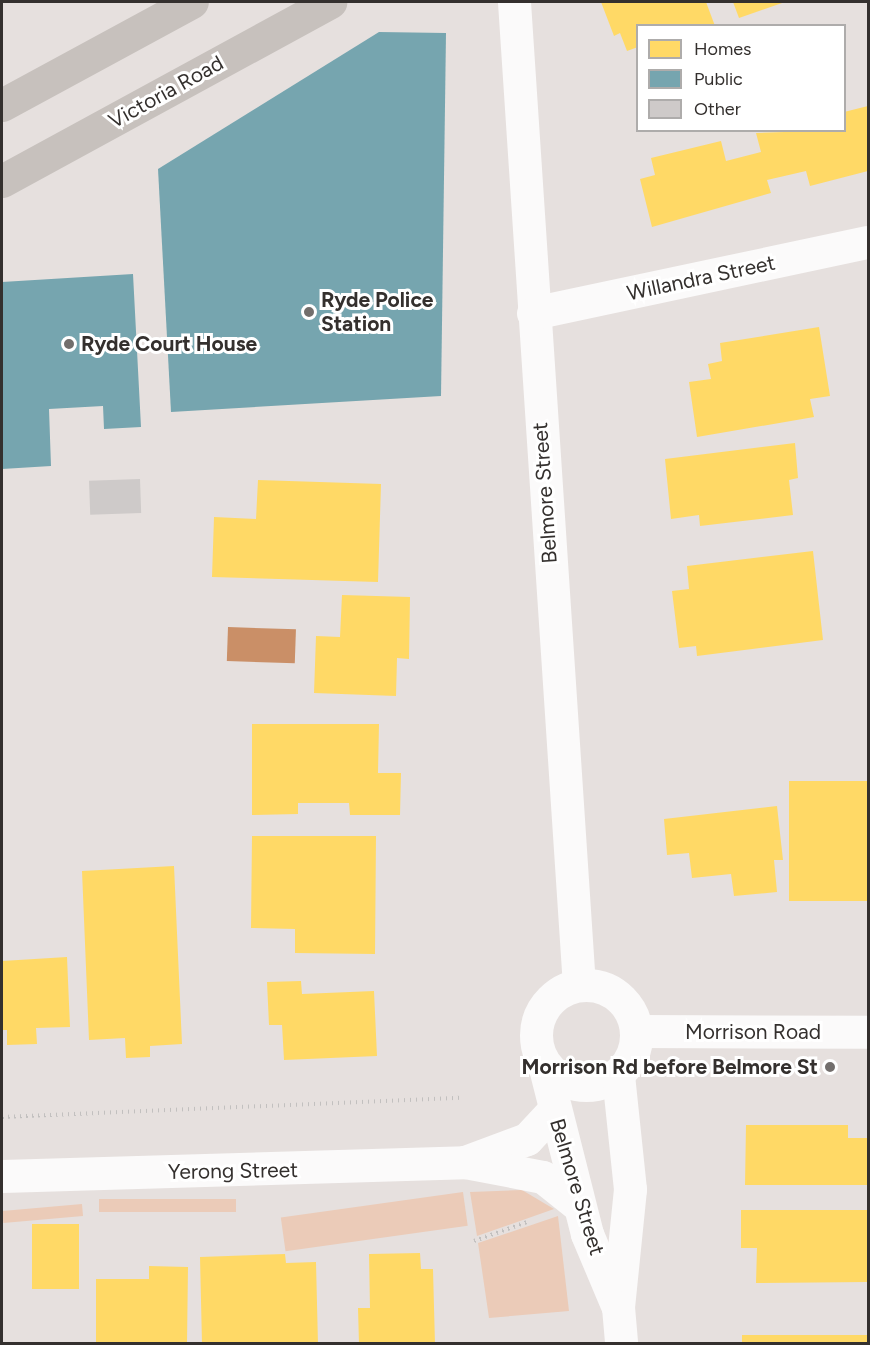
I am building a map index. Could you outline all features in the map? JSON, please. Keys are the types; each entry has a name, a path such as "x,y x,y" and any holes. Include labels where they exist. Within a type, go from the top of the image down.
{"highway":[{"path":"2,105 192,2"},
{"name":"Victoria Road","path":"2,181 330,2"}],"street":[{"name":"Belmore Street","path":"514,2 579,985"},
{"name":"Willandra Street","path":"533,312 868,242"},
{"path":"579,985 612,991 624,1001 637,1031 635,1047 618,1075 604,1083 572,1084 544,1064 537,1048 540,1015 562,990 579,985"},
{"name":"Morrison Road","path":"637,1031 868,1032"},
{"name":"Belmore Street","path":"544,1064 579,1205 618,1307"},
{"name":"Belmore Street","path":"618,1075 630,1189 618,1307 621,1344"},
{"name":"Yerong Street","path":"465,1162 527,1138 554,1110"},
{"name":"Yerong Street","path":"2,1176 465,1162 543,1178 579,1205"}],"path":[{"path":"2,1118 461,1098"},
{"path":"474,1241 542,1217"}],"shaded area":[{"path":"228,627 296,629 295,663 227,661"},
{"path":"522,1190 554,1209 477,1236 470,1192"},
{"path":"463,1192 468,1226 286,1251 281,1218"},
{"path":"99,1199 236,1199 236,1212 99,1212"},
{"path":"82,1204 83,1216 3,1223 2,1211"},
{"path":"558,1216 569,1311 489,1318 478,1243"}],"building: Homes":[{"path":"601,2 706,2 714,24 636,24 636,48 627,51 620,33 614,36"},
{"path":"733,2 785,2 739,18"},
{"path":"868,106 868,171 810,186 806,171 767,180 771,193 652,227 640,179 655,175 651,158 721,141 726,161 761,152 756,133 846,132 846,112"},
{"path":"819,327 830,396 810,399 814,417 697,437 689,382 711,379 708,364 722,361 720,343"},
{"path":"795,443 798,478 789,480 793,515 700,526 699,515 671,519 665,459"},
{"path":"258,480 381,484 378,582 212,577 214,517 256,519"},
{"path":"813,551 823,640 697,656 696,646 679,648 672,591 689,589 687,566"},
{"path":"342,595 410,597 409,659 397,658 396,696 314,693 316,636 340,637"},
{"path":"252,724 379,724 378,773 401,773 400,815 350,815 349,803 298,803 298,814 252,815"},
{"path":"789,781 868,781 868,901 789,901"},
{"path":"777,806 783,860 774,860 777,892 734,896 731,874 692,878 689,853 667,855 664,819"},
{"path":"252,836 376,836 375,954 295,953 295,929 251,928"},
{"path":"174,866 182,1044 150,1046 150,1057 126,1058 125,1038 89,1040 82,871"},
{"path":"67,957 70,1027 36,1028 37,1044 7,1045 7,1030 2,1030 2,961"},
{"path":"301,981 302,994 374,991 377,1056 284,1060 282,1025 269,1025 267,982"},
{"path":"746,1125 848,1125 848,1138 868,1138 868,1185 745,1185"},
{"path":"741,1210 868,1210 868,1282 756,1283 757,1248 741,1248"},
{"path":"32,1224 79,1224 79,1289 32,1289"},
{"path":"420,1253 421,1269 433,1269 435,1344 359,1344 358,1308 370,1308 369,1254"},
{"path":"285,1254 286,1263 316,1262 318,1344 202,1344 200,1257"},
{"path":"149,1266 188,1267 187,1344 96,1344 96,1279 149,1279"},
{"path":"742,1335 868,1335 868,1344 742,1344"}],"building: Public":[{"path":"379,32 446,33 441,396 171,412 158,169"},
{"name":"Ryde Court House","path":"133,274 141,427 104,429 103,406 49,409 51,466 2,469 2,282"}],"building: Other":[{"path":"140,479 141,513 90,515 89,481"}],"place":[{"name":"Ryde Police Station","path":"309,312"},
{"name":"Ryde Court House","path":"69,344"},
{"name":"Morrison Rd before Belmore St","path":"830,1067"}]}
